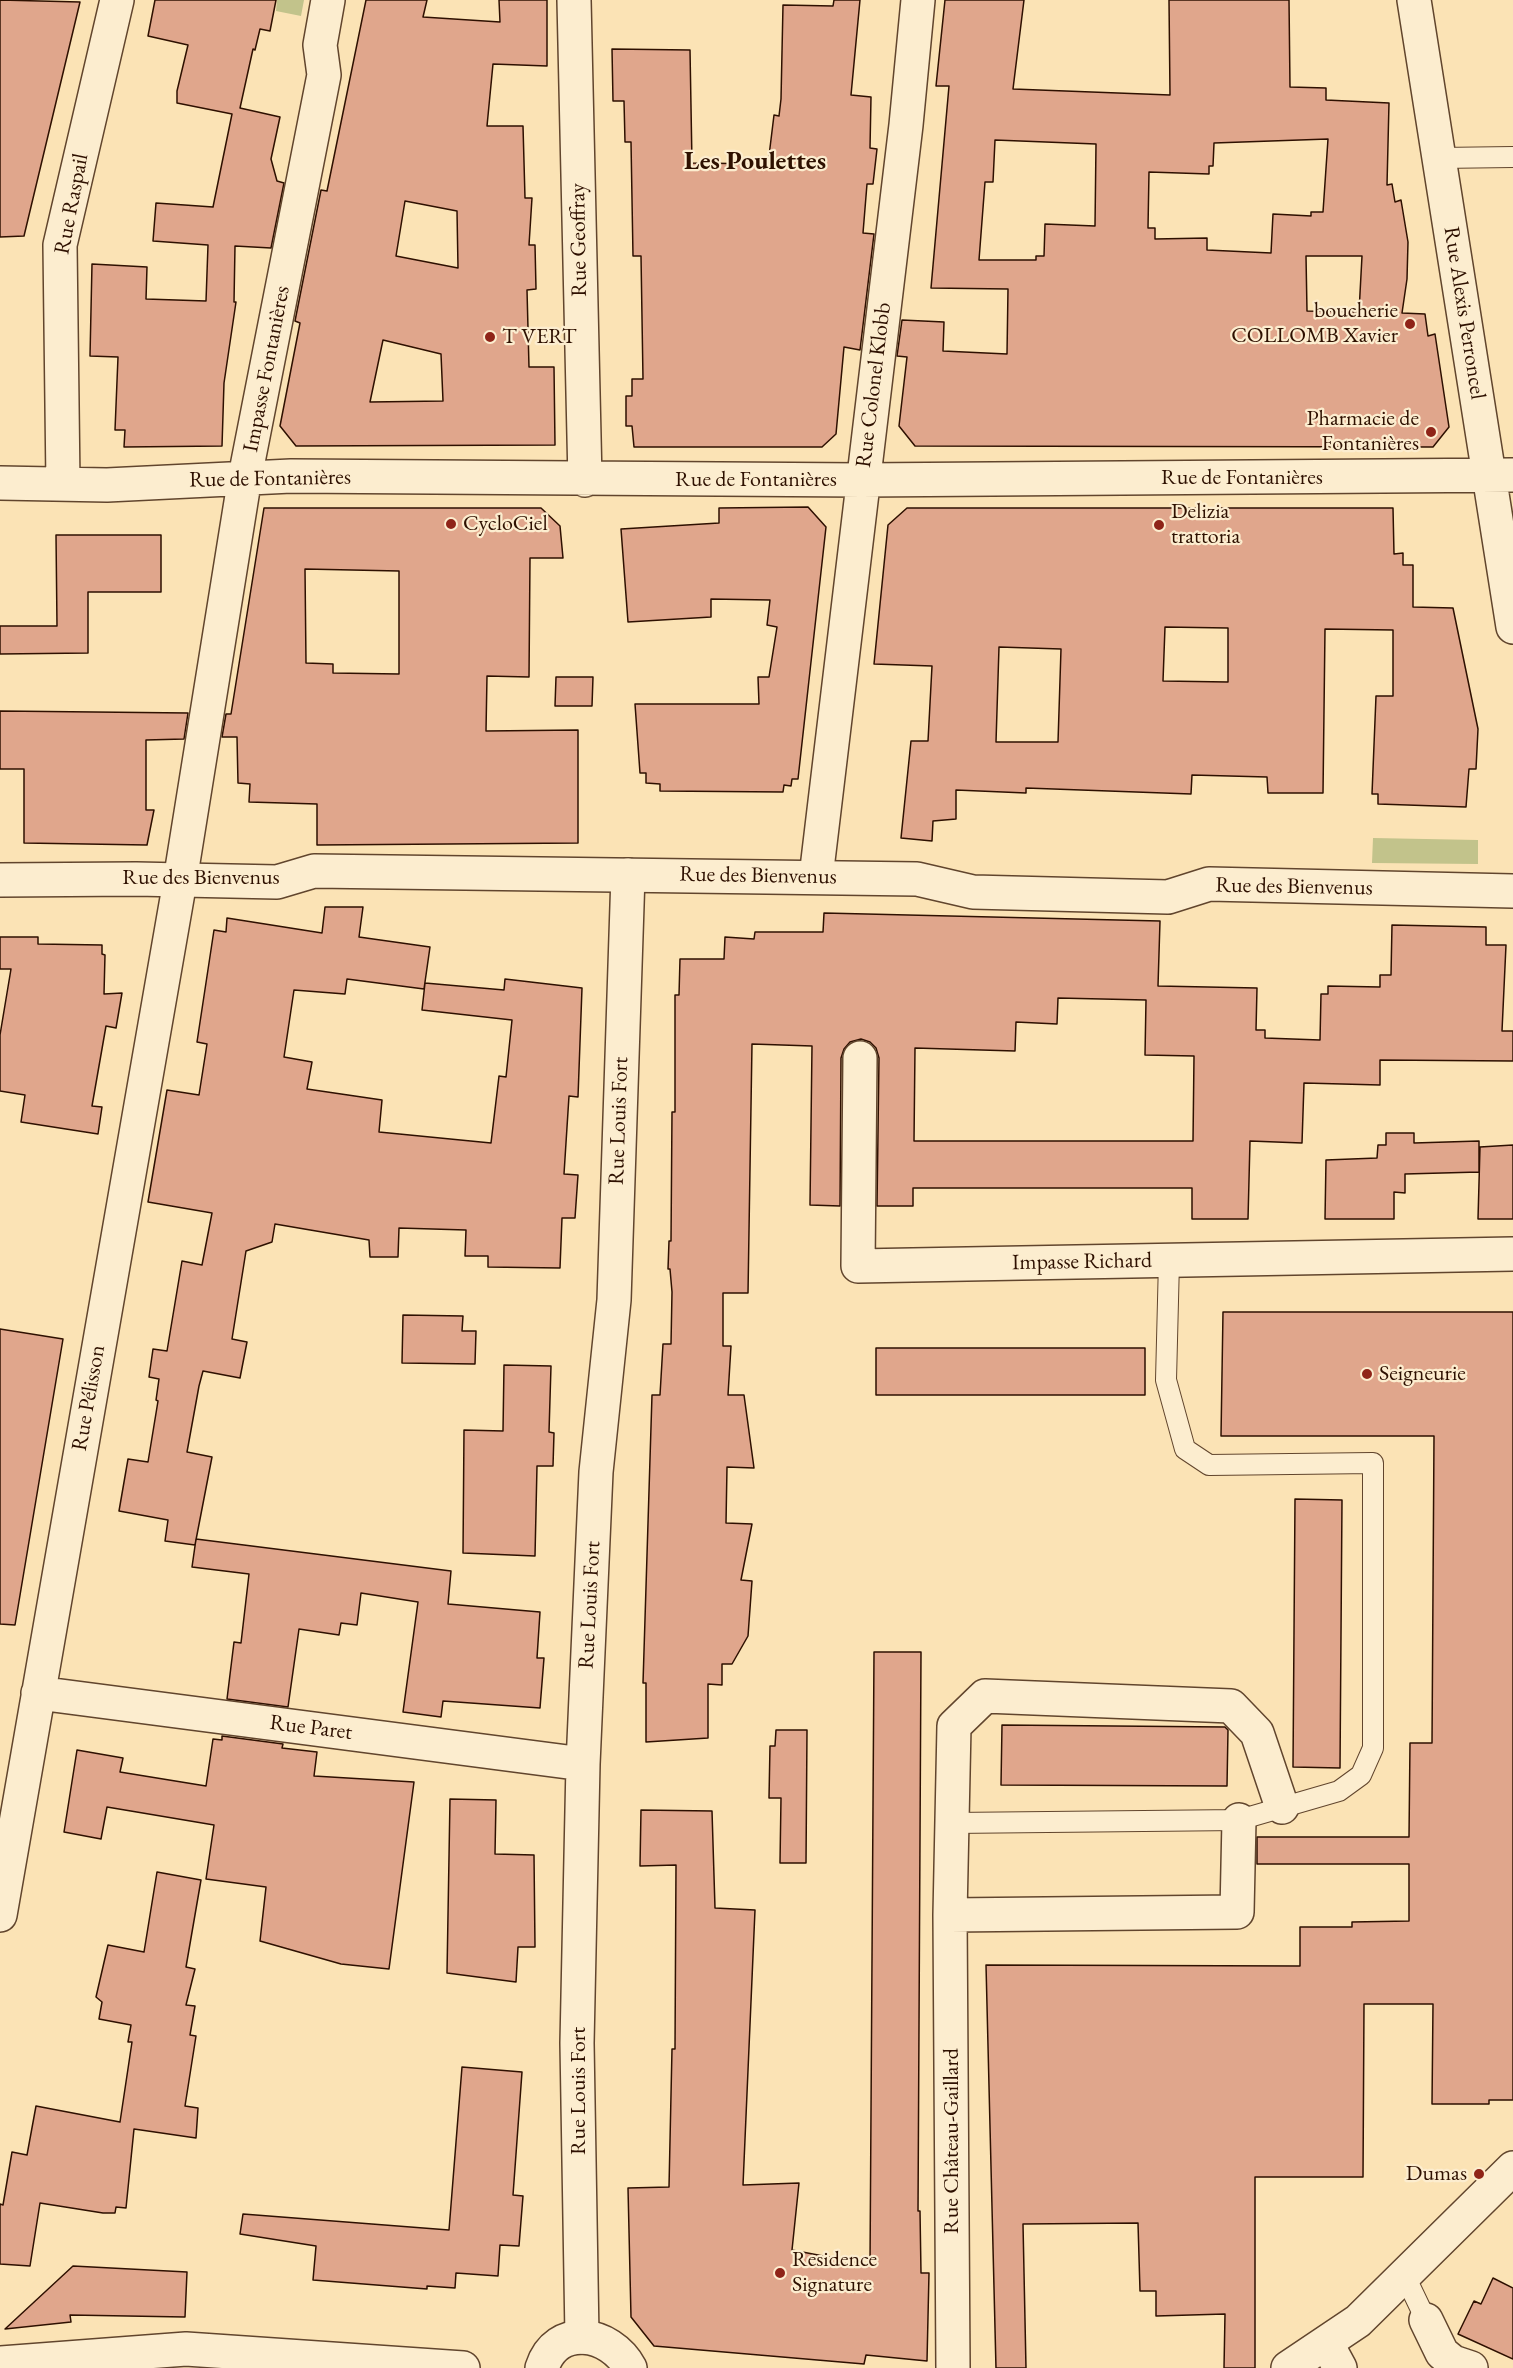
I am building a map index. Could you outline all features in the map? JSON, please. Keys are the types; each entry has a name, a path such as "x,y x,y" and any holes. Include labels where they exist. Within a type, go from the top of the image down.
{"street":[{"name":"Rue Raspail","path":"63,484 60,245 117,0"},
{"name":"Impasse Fontanières","path":"180,880 245,477 324,75 320,45 328,0"},
{"name":"Rue Geoffray","path":"574,0 585,480"},
{"name":"Rue Colonel Klobb","path":"816,877 903,148 918,0"},
{"name":"Rue Alexis Perroncel","path":"1414,0 1439,158 1502,476 1513,627"},
{"name":"Rue de Fontanières","path":"0,483 107,485 245,477 862,480 1502,476"},
{"name":"Rue des Bienvenus","path":"0,880 277,882 314,871 917,879 973,892 1168,897 1209,884 1513,891"},
{"name":"Rue Louis Fort","path":"582,2337 578,2043 583,1764 596,1472 614,1300 627,875"},
{"name":"Rue Pélisson","path":"0,1915 180,880"},
{"name":"Impasse Richard","path":"860,1058 858,1266 1513,1254"},
{"name":"Rue Paret","path":"38,1693 583,1764"},
{"name":"Rue Château-Gaillard","path":"953,2368 951,1915 954,1726 985,1695 1231,1706 1257,1733 1282,1807"},
{"path":"951,1915 1237,1912 1239,1820"},
{"path":"1288,2368 1333,2356 1358,2321 1513,2168"},
{"path":"1426,2320 1442,2354 1453,2362 1471,2368"},
{"path":"542,2368 550,2353 559,2345 582,2337 597,2338 611,2344 623,2355 630,2368"},
{"path":"0,2363 186,2349 463,2368"}],"lane":[{"path":"1439,158 1513,157"},
{"path":"952,1823 1239,1820 1339,1791 1361,1775 1373,1748 1373,1463 1209,1466 1185,1449 1166,1380 1169,1261"},
{"path":"1405,2276 1426,2320"}],"green space":[{"path":"277,0 304,0 301,16 276,11"},
{"path":"1373,838 1478,840 1478,864 1372,863"}],"building":[{"path":"0,0 80,2 24,236 0,237"},
{"path":"155,0 276,0 270,31 260,29 255,50 253,49 240,108 280,117 271,159 277,181 284,183 271,248 235,246 234,302 236,302 224,383 222,446 124,447 125,430 115,430 118,357 90,356 92,264 147,267 146,299 206,301 208,245 153,241 156,203 213,207 232,114 177,103 177,91 188,45 148,36"},
{"path":"366,0 427,0 423,17 500,22 499,0 547,0 547,66 493,64 487,126 523,126 525,198 532,198 529,245 535,245 536,289 527,290 529,367 554,367 555,445 296,446 280,426 300,323 295,321 321,190 327,191","holes":["405,201 457,211 458,268 396,256","383,340 441,354 443,401 370,402"]},
{"path":"834,0 860,0 851,95 871,97 870,148 877,149 873,184 867,184 863,233 874,234 860,350 844,347 836,434 822,447 634,447 632,426 626,426 626,396 632,396 632,379 643,379 641,256 633,256 631,142 625,142 624,101 613,101 612,49 690,50 692,163 768,164 774,115 779,116 781,99 783,5 833,6"},
{"path":"945,0 1024,0 1013,89 1170,95 1169,0 1289,0 1290,87 1326,88 1326,100 1389,103 1387,185 1392,184 1395,202 1401,200 1408,242 1407,279 1402,313 1425,314 1428,336 1435,334 1449,427 1433,447 915,446 899,426 907,357 897,356 902,320 944,322 943,351 1007,354 1008,289 931,288 949,86 936,86","holes":["1328,139 1323,212 1311,212 1311,216 1273,214 1271,253 1207,250 1207,238 1155,239 1155,228 1148,228 1149,172 1209,174 1209,166 1213,166 1214,143","995,140 1096,144 1095,226 1045,224 1044,256 1036,256 1036,260 979,260 985,182 993,182","1306,256 1362,256 1359,312 1307,311"]},
{"path":"808,507 826,527 798,779 792,779 791,786 784,785 783,792 660,791 660,784 646,783 646,773 640,773 635,704 759,704 758,677 769,677 777,627 767,625 770,600 711,599 711,617 628,622 621,529 719,523 719,508"},
{"path":"264,508 541,508 560,526 563,558 530,558 529,677 487,676 486,731 578,730 578,843 317,845 317,804 249,802 250,784 238,783 237,737 222,737 226,714 231,714","holes":["305,569 399,571 399,674 333,673 333,664 306,663"]},
{"path":"907,508 1393,508 1394,554 1403,553 1403,565 1413,565 1413,607 1453,608 1478,729 1476,769 1469,769 1466,807 1378,804 1378,794 1372,794 1376,696 1393,696 1393,630 1325,629 1323,793 1268,793 1267,777 1192,775 1191,794 1026,788 1026,793 956,790 956,819 933,821 932,841 901,838 911,741 928,741 932,666 874,664 888,525","holes":["1165,627 1228,628 1228,682 1163,681","999,647 1061,649 1058,742 996,742"]},
{"path":"56,535 161,535 161,592 88,592 88,653 0,654 0,626 57,626"},
{"path":"556,677 593,677 592,706 555,706"},
{"path":"0,711 188,713 184,739 146,740 146,810 154,810 147,845 24,843 24,769 0,769"},
{"path":"325,907 363,907 359,937 430,947 424,989 347,979 345,994 294,990 284,1057 312,1062 307,1089 382,1100 379,1132 491,1143 499,1076 506,1077 512,1020 422,1010 425,983 504,990 505,979 582,988 578,1097 569,1096 564,1174 578,1175 575,1218 562,1218 560,1268 488,1267 488,1256 465,1256 466,1230 399,1228 398,1257 370,1257 369,1240 275,1224 272,1242 246,1251 232,1339 247,1342 240,1378 203,1371 199,1386 187,1452 212,1457 195,1545 165,1541 168,1520 119,1511 128,1459 148,1462 158,1401 156,1400 159,1379 149,1377 153,1349 167,1351 182,1261 202,1265 212,1213 148,1202 167,1090 199,1095 207,1044 197,1042 214,930 226,932 227,918 322,933"},
{"path":"824,913 1160,921 1158,986 1257,988 1256,1030 1265,1030 1265,1038 1320,1040 1321,994 1328,994 1328,986 1380,987 1380,975 1391,975 1392,925 1486,927 1486,945 1506,945 1502,1031 1513,1031 1513,1061 1380,1060 1380,1085 1304,1083 1302,1143 1250,1141 1248,1219 1192,1219 1192,1188 913,1188 913,1206 877,1206 879,1058 876,1048 870,1042 861,1039 850,1042 841,1058 840,1206 810,1205 812,1046 752,1044 748,1293 723,1293 723,1346 731,1346 728,1395 744,1395 754,1468 727,1467 726,1523 752,1524 741,1580 752,1581 748,1636 732,1664 722,1664 722,1685 708,1684 708,1738 646,1742 646,1683 643,1683 652,1395 660,1395 663,1344 671,1344 672,1292 670,1269 668,1269 669,1241 671,1241 672,1112 675,1112 675,995 679,995 680,959 724,959 725,937 754,939 755,932 823,932","holes":["1058,998 1146,1000 1145,1055 1194,1056 1193,1141 914,1141 915,1048 1015,1051 1016,1022 1057,1024"]},
{"path":"0,937 38,937 38,944 102,945 102,954 105,955 104,994 122,993 116,1028 106,1026 92,1106 102,1107 98,1134 21,1122 25,1095 0,1091 0,1035 11,969 0,969"},
{"path":"1386,1133 1414,1133 1414,1143 1479,1141 1479,1172 1405,1174 1405,1193 1394,1192 1394,1219 1325,1219 1326,1160 1377,1158 1378,1145 1386,1145"},
{"path":"1513,1145 1513,1219 1478,1219 1480,1147"},
{"path":"1223,1312 1513,1312 1513,2100 1489,2100 1489,2104 1432,2104 1433,2004 1364,2004 1363,2177 1255,2177 1255,2368 1224,2368 1225,2314 1156,2316 1156,2291 1140,2291 1138,2223 1023,2224 1026,2368 996,2368 986,1965 1300,1966 1300,1927 1352,1927 1352,1922 1409,1921 1409,1864 1257,1864 1257,1837 1409,1837 1410,1743 1432,1743 1434,1436 1221,1436"},
{"path":"403,1315 463,1316 462,1331 476,1331 475,1364 402,1363"},
{"path":"0,1329 63,1339 15,1625 0,1624"},
{"path":"876,1348 1145,1348 1145,1395 876,1395"},
{"path":"504,1365 551,1366 549,1432 554,1433 553,1466 537,1466 535,1556 463,1553 464,1430 503,1431"},
{"path":"1295,1499 1342,1500 1340,1768 1293,1767"},
{"path":"196,1539 451,1571 448,1604 540,1612 537,1658 544,1658 540,1708 443,1701 441,1717 403,1712 418,1602 361,1593 357,1625 341,1623 339,1635 299,1629 288,1707 227,1699 234,1642 241,1643 249,1574 192,1567"},
{"path":"874,1652 921,1652 918,2211 920,2211 921,2273 929,2273 927,2361 866,2355 864,2364 654,2346 631,2317 628,2188 669,2187 672,2049 675,2049 676,1865 640,1866 641,1810 712,1811 715,1908 755,1910 743,2185 799,2183 792,2250 870,2265"},
{"path":"1002,1725 1225,1727 1228,1730 1227,1786 1001,1785"},
{"path":"776,1730 807,1730 806,1863 780,1863 781,1798 769,1798 770,1746 775,1746"},
{"path":"222,1736 283,1744 282,1748 317,1752 314,1776 414,1782 389,1969 341,1964 260,1941 266,1887 206,1879 214,1825 107,1807 101,1839 64,1832 77,1750 123,1758 120,1772 206,1786 213,1739 222,1740"},
{"path":"450,1799 496,1800 495,1854 534,1855 535,1947 518,1947 516,1982 447,1973"},
{"path":"157,1872 201,1880 186,1967 195,1969 186,2005 195,2006 190,2035 196,2036 185,2106 198,2108 196,2138 134,2129 126,2208 116,2207 115,2213 103,2213 40,2203 30,2266 0,2264 0,2204 3,2205 12,2152 27,2155 36,2106 120,2122 132,2042 128,2042 131,2025 99,2019 102,2002 96,1997 108,1945 144,1952"},
{"path":"462,2067 522,2072 513,2195 523,2196 519,2246 500,2245 498,2276 456,2273 455,2288 427,2286 427,2289 313,2280 316,2246 240,2234 243,2214 449,2230"},
{"path":"73,2266 187,2272 185,2317 70,2315 71,2322 5,2329"},
{"path":"1493,2278 1513,2288 1513,2359 1458,2334 1474,2301 1481,2304"}],"place":[{"name":"boucherie COLLOMB Xavier","path":"1410,324"},
{"name":"T VERT","path":"490,337"},
{"name":"Pharmacie de Fontanières","path":"1431,432"},
{"name":"CycloCiel","path":"451,524"},
{"name":"Delizia trattoria","path":"1159,525"},
{"name":"Seigneurie","path":"1367,1374"},
{"name":"Dumas","path":"1479,2174"},
{"name":"Residence Signature","path":"780,2273"}],"district":[{"name":"Les Poulettes","path":"755,162"}]}
